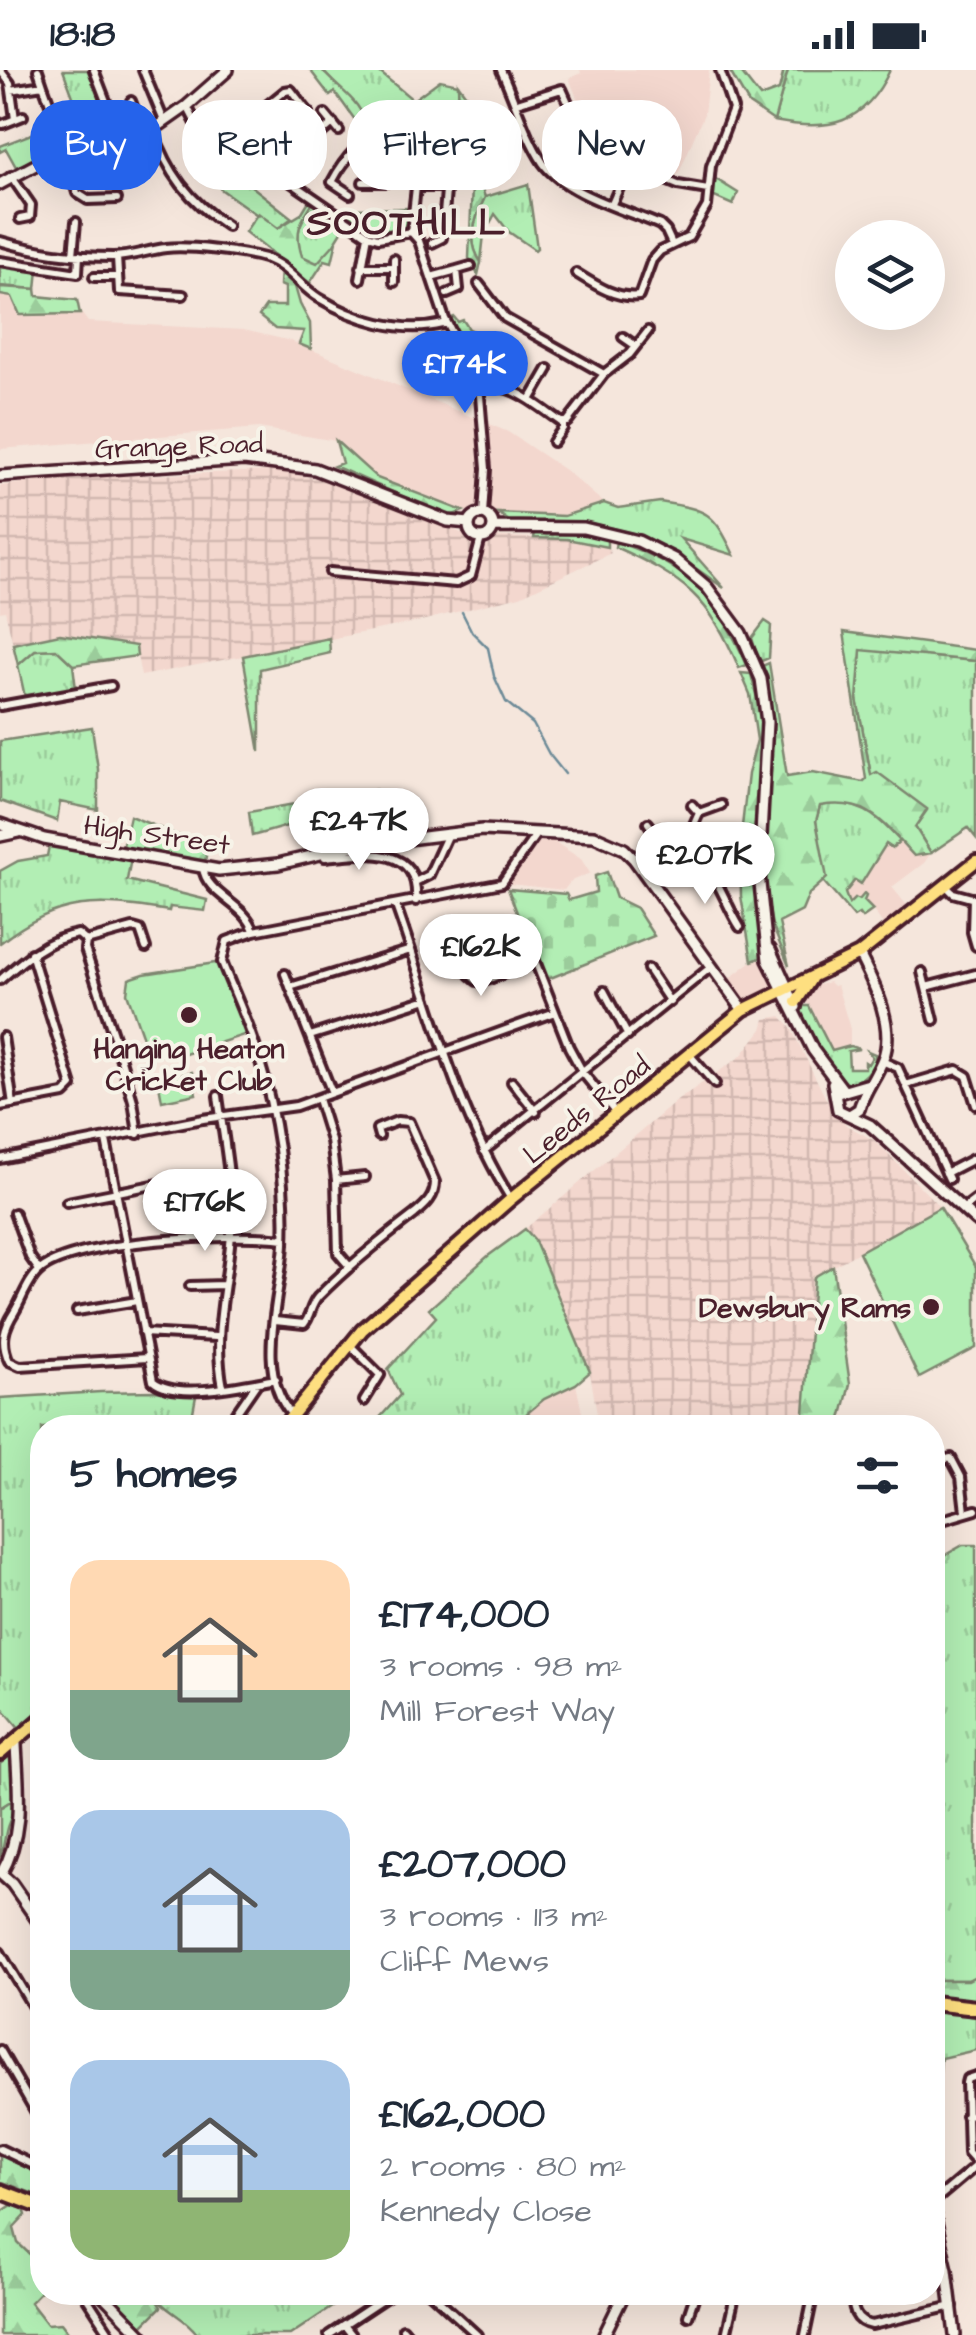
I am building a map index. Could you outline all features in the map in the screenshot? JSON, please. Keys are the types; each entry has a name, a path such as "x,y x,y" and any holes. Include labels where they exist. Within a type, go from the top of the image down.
{"highway":[{"path":"945,2004 976,2008"},
{"path":"0,2191 30,2203"}],"main road":[{"path":"193,100 228,70"},
{"path":"164,122 182,109"},
{"path":"0,184 30,168"},
{"name":"Grange Road","path":"0,476 244,460 315,469 448,520 470,523"},
{"path":"483,514 491,518 491,533 481,538 472,533 470,523 476,515 483,514"},
{"path":"493,526 584,528 638,541 674,559 707,587 742,633 760,679 767,722 760,856 768,960 812,1050 833,1080 870,1125 976,1221"},
{"name":"High Street","path":"0,824 44,840 203,868 256,867 358,845 482,830 594,836 624,850 743,1010"},
{"path":"0,836 19,832"},
{"name":"Leeds Road","path":"292,1414 362,1330 438,1260 743,1010 860,954 976,858"},
{"path":"866,967 871,944"},
{"path":"857,1108 887,1047 886,1027 860,954"},
{"path":"796,1015 796,1002 812,978"},
{"path":"784,988 796,1002"},
{"path":"844,1092 868,1084"},
{"path":"844,1092 838,1110 857,1108"},
{"path":"0,1754 30,1730"},
{"path":"16,1744 20,1804 16,1835 0,1875 12,1884 30,1910"},
{"path":"945,2275 955,2335"},
{"path":"113,2305 142,2335"},
{"path":"604,2335 619,2305"}],"street":[{"path":"0,70 7,76 19,117 3,124"},
{"path":"38,70 49,100"},
{"path":"94,70 105,100"},
{"path":"143,70 164,122"},
{"path":"501,70 516,100"},
{"path":"576,272 602,289 633,298 643,290 652,260 694,232 707,206 711,166 732,109 720,70"},
{"path":"11,90 43,85"},
{"path":"522,101 562,89 567,100"},
{"path":"274,100 291,90 299,100"},
{"path":"327,115 338,130"},
{"path":"522,116 550,171 577,190 660,225 672,244"},
{"path":"327,127 333,122"},
{"path":"162,150 174,178 201,209 228,226"},
{"path":"347,158 332,182 350,194"},
{"path":"12,176 30,205 30,216 20,220"},
{"path":"682,186 708,190"},
{"path":"77,190 88,200 116,199"},
{"path":"302,190 368,235 378,238 411,232"},
{"path":"416,190 411,232 418,240 446,323 477,388 485,431 483,514"},
{"path":"432,243 442,238 447,190"},
{"path":"612,204 618,190"},
{"path":"0,261 78,273 76,222"},
{"path":"360,280 368,235"},
{"path":"0,242 76,255 117,257 177,247 260,257 283,266 318,298 363,317 398,328 443,324"},
{"path":"117,257 119,292 183,295"},
{"path":"362,267 394,263 394,282"},
{"path":"431,277 471,266"},
{"path":"447,294 459,289 458,270"},
{"path":"94,277 116,277"},
{"path":"479,284 505,318 604,374"},
{"path":"563,422 648,331"},
{"path":"623,338 636,346"},
{"path":"491,384 509,352"},
{"path":"530,400 548,369"},
{"path":"477,388 491,384 530,400 563,422 564,428 552,442"},
{"path":"330,572 456,583 471,576 481,538"},
{"path":"0,706 112,686"},
{"path":"692,805 700,813"},
{"path":"669,852 688,838 700,813 722,805"},
{"path":"648,823 669,852 685,865 705,865 725,856 760,856"},
{"path":"292,1414 276,1380 272,1355 284,1239 282,1186 258,1054 222,962 227,941 254,931 502,883 537,832"},
{"path":"415,882 429,875 448,835"},
{"path":"299,860 385,854 403,862 415,882 416,902"},
{"path":"705,865 740,926"},
{"path":"203,868 209,884 244,913 254,931"},
{"path":"944,884 953,893 975,898 972,932 976,946"},
{"path":"396,906 444,1050 484,1152 511,1199"},
{"path":"86,941 134,928 140,930 146,948"},
{"path":"522,928 583,1073 616,1114"},
{"path":"0,980 31,953 68,936 78,934 86,941"},
{"path":"86,941 85,949 133,1101 138,1134"},
{"path":"464,948 470,975 477,981 534,961"},
{"path":"290,987 411,950"},
{"path":"0,1106 64,1094 72,1086 31,953"},
{"path":"484,1152 712,967"},
{"path":"648,969 670,1002"},
{"path":"922,972 934,1020"},
{"path":"285,974 332,1092"},
{"path":"926,988 976,974"},
{"path":"604,991 628,1036"},
{"path":"310,1036 426,998"},
{"path":"0,1159 318,1099 555,1012"},
{"path":"3,1036 13,1104"},
{"path":"689,1054 715,1084"},
{"path":"882,1061 898,1068 948,1176 973,1159 976,1164"},
{"path":"906,1086 954,1070 963,1072 973,1081 976,1105"},
{"path":"512,1082 536,1112"},
{"path":"218,1096 232,1207 216,1337 224,1388"},
{"path":"318,1099 332,1141 338,1253 350,1267"},
{"path":"276,1321 304,1324 309,1320 314,1301 423,1207 435,1192 435,1182 409,1122 397,1121 377,1129 379,1136"},
{"path":"106,1140 153,1381 160,1387 196,1390 276,1380"},
{"path":"336,1180 365,1177"},
{"path":"68,1202 168,1182"},
{"path":"964,1208 976,1199"},
{"path":"14,1212 30,1257 39,1270"},
{"path":"147,1358 20,1366 9,1361 4,1352 2,1326 39,1270 87,1252 231,1235 284,1239"},
{"path":"190,1286 224,1285"},
{"path":"77,1311 137,1301"},
{"path":"143,1334 216,1337"},
{"path":"350,1345 380,1376 364,1401"},
{"path":"235,1415 258,1382"},
{"path":"946,1445 961,1477 965,1512"},
{"path":"945,1459 951,1458"},
{"path":"945,1519 976,1510"},
{"path":"0,1952 30,2002"},
{"path":"0,2050 30,2102"},
{"path":"945,2192 976,2164 968,2153 966,2083 976,2076"},
{"path":"966,2116 973,2115 976,2109"},
{"path":"0,2149 30,2163"},
{"path":"91,2305 111,2335"},
{"path":"329,2335 374,2305"},
{"path":"444,2305 476,2335"},
{"path":"688,2316 692,2305"},
{"path":"726,2335 733,2305"},
{"path":"805,2335 811,2305"},
{"path":"852,2305 854,2313 865,2324 872,2325 953,2306"},
{"path":"344,2325 352,2335"}],"shaded area":[{"path":"580,70 709,70 704,114 682,166 682,100 578,100 569,78 581,73"},
{"path":"0,295 12,297 20,315 82,314 88,322 244,330 291,341 508,432 565,470 604,503 564,516 463,511 377,478 336,441 259,428 0,449"},
{"path":"275,471 331,481 469,536 567,539 607,547 611,553 520,596 417,622 141,676 135,646 60,634 13,644 5,611 0,612 0,486 57,478"},
{"path":"874,813 914,855 931,853 892,887 909,908 885,927 873,910 862,918 859,914 854,917 823,881 826,878 818,844"},
{"path":"542,839 550,839 581,859 590,873 571,881 564,890 510,884 523,856"},
{"path":"763,957 776,986 743,1005 726,981"},
{"path":"829,982 837,985 850,1029 850,1046 832,1051 807,1003 812,987"},
{"path":"781,1016 790,1026 825,1097 846,1125 875,1141 940,1207 814,1277 804,1415 597,1415 590,1372 534,1240 525,1229 678,1100 741,1056 765,1019"},
{"path":"576,1384 582,1415 526,1415 544,1399"}],"green space":[{"path":"63,70 90,70 102,100 74,100"},
{"path":"310,70 322,70 352,100 347,100 347,109 335,92 330,96"},
{"path":"322,70 377,70 413,100 350,100"},
{"path":"729,70 739,70 760,97 779,90 784,70 788,70 774,121 749,104"},
{"path":"788,70 890,70 869,103 856,113 843,120 812,125 774,121"},
{"path":"440,80 458,84 459,100 413,100"},
{"path":"458,84 469,99 459,100"},
{"path":"30,135 30,161 16,167 6,149 0,152 0,146"},
{"path":"711,176 738,193 733,205 712,196"},
{"path":"528,184 537,248 509,232 495,214 484,234 481,262 473,238 485,197 522,190"},
{"path":"222,190 256,190 292,218 277,229"},
{"path":"472,190 482,190 485,197 474,230 474,246 481,262 478,275 469,258"},
{"path":"310,199 313,202 299,234 302,256 317,263 337,241 332,262 325,260 310,283 245,232 258,213 278,228 301,214"},
{"path":"313,202 346,225 317,264 302,256 299,240 302,222"},
{"path":"410,208 405,226 389,232 368,229 347,216 352,209"},
{"path":"0,263 38,270 36,289 0,286"},
{"path":"281,269 292,276 310,323 311,349 299,344 304,331 275,329 259,316 266,306 285,306"},
{"path":"0,287 36,289 37,296 77,300 80,314 20,315 12,297 0,295"},
{"path":"454,317 458,322 463,320 469,329 508,347 492,379 481,379 450,319"},
{"path":"336,441 377,478 463,511 449,517 334,466 342,463"},
{"path":"660,502 699,511 720,529 734,555 681,539 724,588 667,548 640,535 586,522 509,521 498,513 564,516 604,503 618,508"},
{"path":"535,533 579,533 607,538 607,547 567,539 534,538"},
{"path":"616,542 663,561 697,587 724,620 747,665 739,668 717,624 692,592 659,569 615,547"},
{"path":"765,621 771,625 769,658 759,662 752,638"},
{"path":"844,632 976,650 976,661 861,650 857,699 871,775 877,772 927,809 915,827 931,853 914,856 884,824 864,810 837,804 820,806 816,821 827,878 809,894 802,911 779,923 789,966 772,925 765,890 772,729 771,703 762,666 769,663 787,776 813,772 863,782 866,779"},
{"path":"60,634 136,646 137,656 73,665 56,649 35,650 18,665 13,644"},
{"path":"329,638 330,653 260,669 260,752 243,656"},
{"path":"56,649 73,665 76,689 25,697 18,665 35,650"},
{"path":"861,649 976,661 976,838 968,828 931,853 915,827 927,810 871,776 857,699"},
{"path":"741,673 751,674 760,711 762,769 754,832 754,883 763,957 752,961 741,896 740,844 748,774 757,740 750,694"},
{"path":"92,727 98,810 60,802 57,821 0,801 0,741"},
{"path":"374,790 364,806 252,836 249,812"},
{"path":"836,803 872,815 900,841 892,848 886,844 861,884 855,880 845,893 849,904 866,896 864,901 873,910 862,918 859,914 854,917 823,881 826,878 816,821 820,806"},
{"path":"130,816 207,847 205,864 123,846"},
{"path":"49,846 131,858 127,880 207,900 205,911 80,905 41,917 0,943 0,871 18,861 47,856"},
{"path":"607,872 616,898 636,908 654,936 543,981 508,889 566,894 569,900 596,892 595,876"},
{"name":"Hanging Heaton Cricket Club","path":"222,962 250,1033 182,1055 149,1055 127,993 129,979"},
{"path":"800,1006 809,1006 832,1051 850,1046 859,1049 848,1051 849,1068 865,1068 865,1062 868,1064 872,1057 868,1051 875,1054 867,1074 847,1084 831,1070 800,1013"},
{"path":"192,1072 196,1094 162,1101 158,1079"},
{"name":"Dewsbury Rams","path":"940,1207 976,1267 976,1348 919,1378 859,1252"},
{"path":"525,1229 534,1239 590,1372 525,1415 382,1415 400,1395 388,1369 436,1317 429,1309"},
{"path":"833,1266 850,1384 842,1415 804,1415 814,1277"},
{"path":"154,1391 196,1396 193,1412 197,1415 30,1415 30,1720 21,1730 0,1705 0,1398"},
{"path":"963,1545 976,1545 976,1976 968,1980 945,1980 945,1555"},
{"path":"12,1753 14,1799 0,1808 0,1764"},
{"path":"14,1799 14,1814 0,1857 0,1808"},
{"path":"976,1976 976,2003 945,1999 945,1980"},
{"path":"945,2004 976,2008 976,2050 945,2057"},
{"path":"0,2155 30,2169 30,2192 0,2181"},
{"path":"12,2205 24,2209 26,2215 14,2228 18,2243 30,2254 30,2305 47,2324 61,2323 70,2335 0,2335 0,2213"},
{"path":"121,2305 160,2305 142,2326"},
{"path":"163,2305 335,2305 290,2335 198,2335"}],"waterway":[{"path":"462,612 472,632 488,648 494,676"},
{"path":"495,678 506,702 533,724 565,774"}],"place":[{"name":"Hanging Heaton Cricket Club","path":"189,1015"},
{"name":"Dewsbury Rams","path":"931,1307"}],"district":[{"name":"SOOTHILL","path":"407,222"}]}
